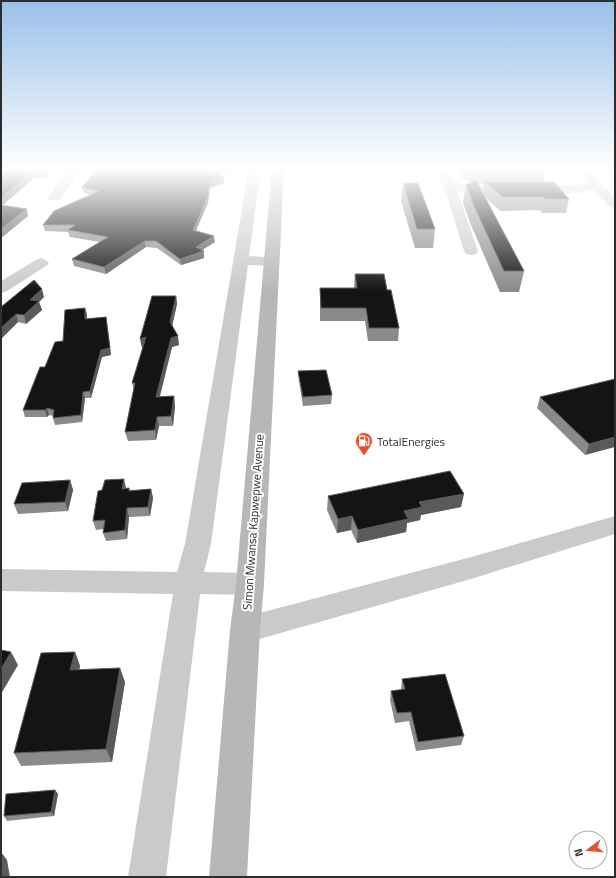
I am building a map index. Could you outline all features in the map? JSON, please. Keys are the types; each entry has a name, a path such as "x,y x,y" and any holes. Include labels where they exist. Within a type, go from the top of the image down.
{"main road":[{"name":"Simon Mwansa Kapwepwe Avenue","path":"228,877 245,630 250,584 275,209"}],"street":[{"path":"147,877 188,583 198,544 248,209"},
{"path":"457,209 471,251"},
{"path":"240,260 272,261"},
{"path":"1,288 41,263"},
{"path":"245,630 470,568 615,524"},
{"path":"1,580 250,584"}],"building":[{"path":"1,209 27,209 1,229"},
{"path":"59,209 203,209 193,230 214,236 196,247 204,251 180,259 156,241 145,241 104,267 72,259 108,237 68,230 75,225 43,225 54,211"},
{"path":"411,209 428,209 435,229 417,229"},
{"path":"475,209 491,209 524,271 504,271"},
{"path":"355,274 384,274 387,290 391,290 399,328 369,328 366,308 321,308 320,288 357,288"},
{"path":"34,280 42,289 30,300 39,301 24,315 16,314 1,328 1,307"},
{"path":"152,296 176,296 170,322 178,336 171,338 156,397 174,396 171,416 157,417 155,430 125,432 135,383 132,383 146,337 140,339"},
{"path":"85,308 85,319 106,317 110,348 101,350 90,391 83,392 81,415 53,418 54,410 47,408 45,410 23,410 40,367 45,367 55,342 63,341 65,310"},
{"path":"326,370 332,395 303,397 298,371"},
{"path":"615,379 615,437 589,444 540,397"},
{"path":"450,471 464,494 419,502 422,507 404,511 408,519 358,530 352,516 338,519 328,496"},
{"path":"124,479 122,489 129,488 129,491 151,489 148,507 127,508 125,530 103,533 105,520 93,521 98,491 102,490 105,480"},
{"path":"70,480 65,502 14,504 22,483"},
{"path":"1,650 11,652 1,669"},
{"path":"75,652 70,670 120,668 106,749 14,753 41,653"},
{"path":"445,674 464,736 418,742 411,712 397,713 391,691 405,689 402,679"},
{"path":"55,790 51,812 4,816 6,794"},
{"path":"1,866 3,877 1,877"}],"place":[{"name":"TotalEnergies","path":"364,456"}]}
